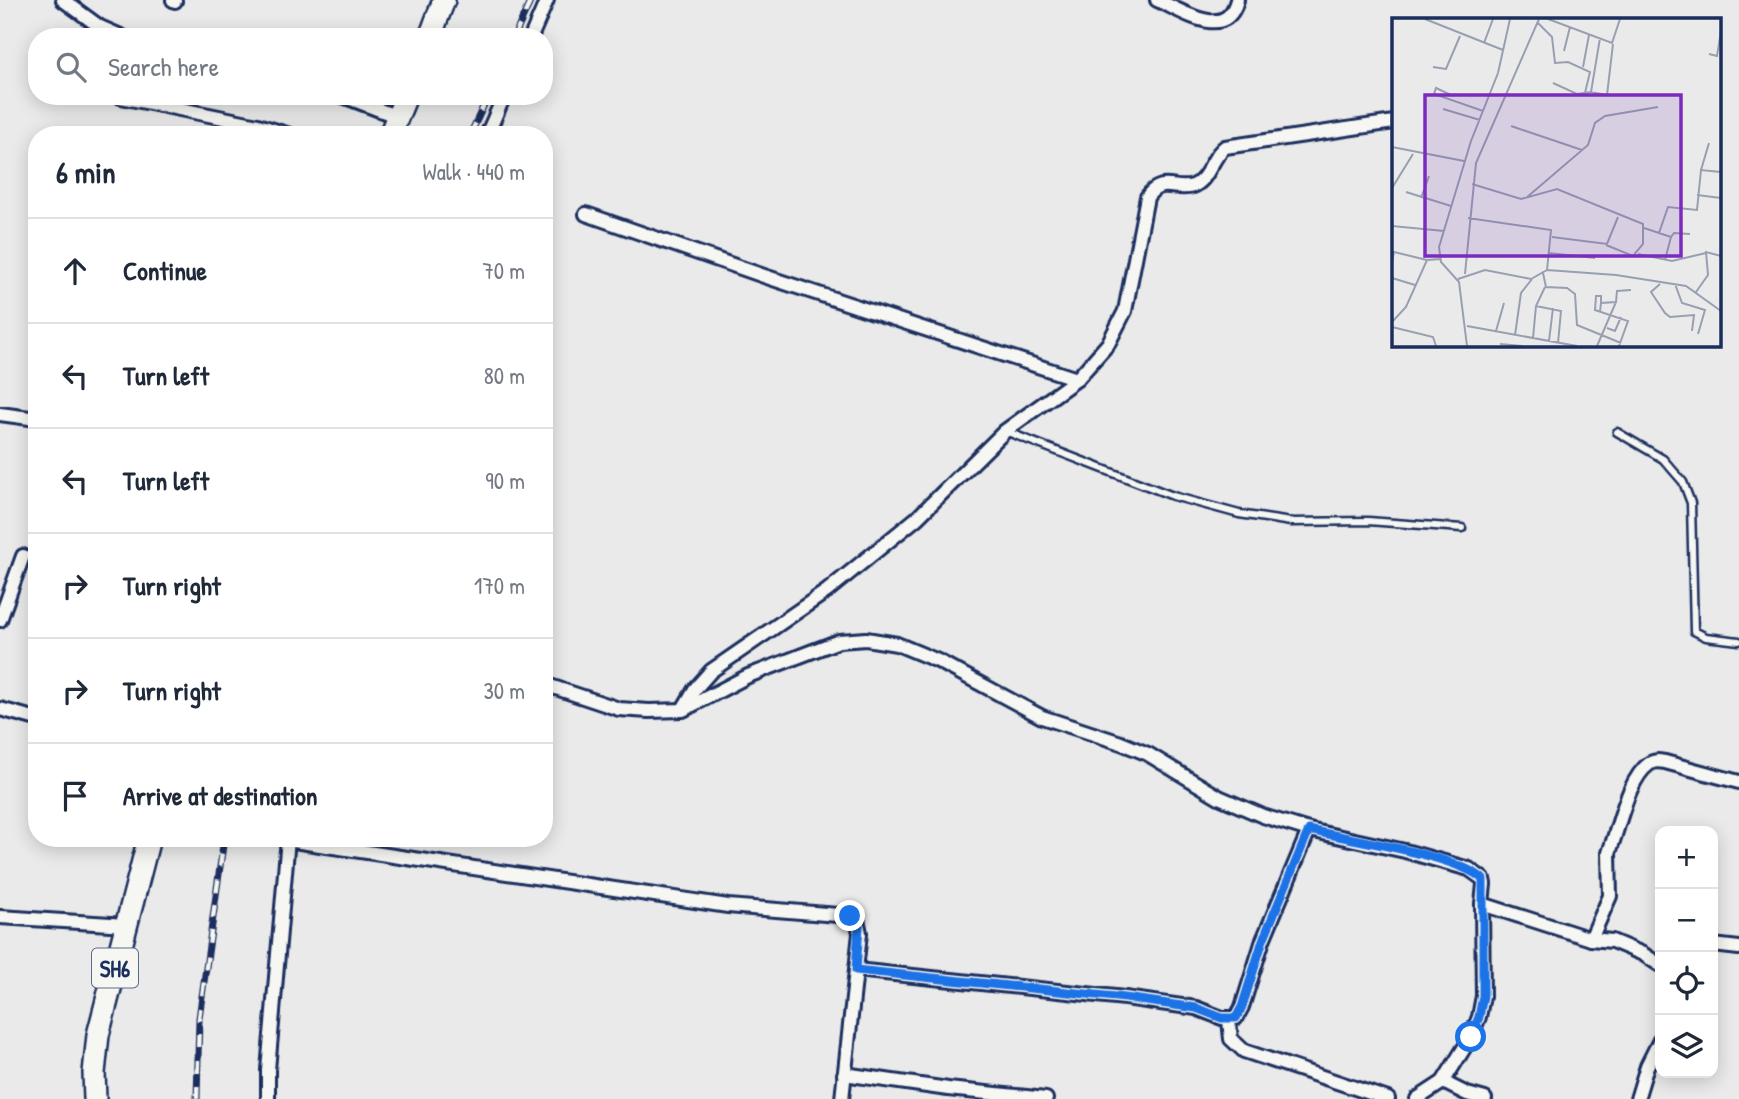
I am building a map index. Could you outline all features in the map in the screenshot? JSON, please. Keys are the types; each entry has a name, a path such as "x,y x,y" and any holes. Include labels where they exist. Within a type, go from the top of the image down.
{"main road":[{"path":"433,28 444,0"},
{"path":"394,126 402,105"},
{"name":"SH6","path":"95,1099 94,1073 98,1035 147,847"}],"street":[{"path":"63,0 102,28"},
{"path":"535,28 547,0"},
{"path":"1157,0 1206,21 1219,23 1229,18 1237,0"},
{"path":"160,105 261,126"},
{"path":"358,105 394,126"},
{"path":"491,126 500,105"},
{"path":"682,710 711,671 827,591 918,518 1006,432 1076,379 1108,344 1125,311 1147,197 1152,190 1160,186 1192,186 1205,177 1217,153 1224,147 1392,122"},
{"path":"586,214 1076,379"},
{"path":"0,414 28,418"},
{"path":"0,620 23,556"},
{"path":"553,687 619,709 649,712 682,710 748,676 839,641 866,639 897,644 938,661 1042,717 1148,754 1219,797 1309,830 1405,851 1469,869 1483,879 1483,996 1479,1017 1471,1037 1443,1082 1418,1099"},
{"path":"0,709 28,717"},
{"path":"1591,939 1610,896 1609,862 1612,844 1631,789 1647,766 1657,761 1665,762 1739,782"},
{"path":"856,970 1125,998 1196,1008 1229,1020 1236,1018 1263,940 1309,830"},
{"path":"268,1099 268,1070 287,847"},
{"path":"341,847 728,906 780,912 844,914 857,919 859,926 856,970 842,1099"},
{"path":"1482,904 1591,939 1612,941 1655,962"},
{"path":"0,917 126,925"},
{"path":"1718,946 1739,948"},
{"path":"1229,1020 1231,1039 1244,1051 1388,1099"},
{"path":"1637,1099 1655,1050"},
{"path":"844,1074 948,1089 1046,1099"},
{"path":"1443,1082 1467,1094 1485,1099"}],"lane":[{"path":"1006,432 1173,496 1239,514 1291,522 1368,521 1462,528"},
{"path":"1617,432 1663,459 1683,482 1691,503 1694,631 1706,637 1739,641"}],"railway":[{"path":"518,28 531,0"},
{"path":"474,126 484,105"},
{"path":"197,1099 199,1018 223,847"}],"route":[{"path":"850,916 857,919 860,933 856,970 1125,998 1196,1008 1229,1020 1238,1016 1242,1007 1263,940 1309,830 1461,866 1483,879 1483,996 1471,1037"}]}
